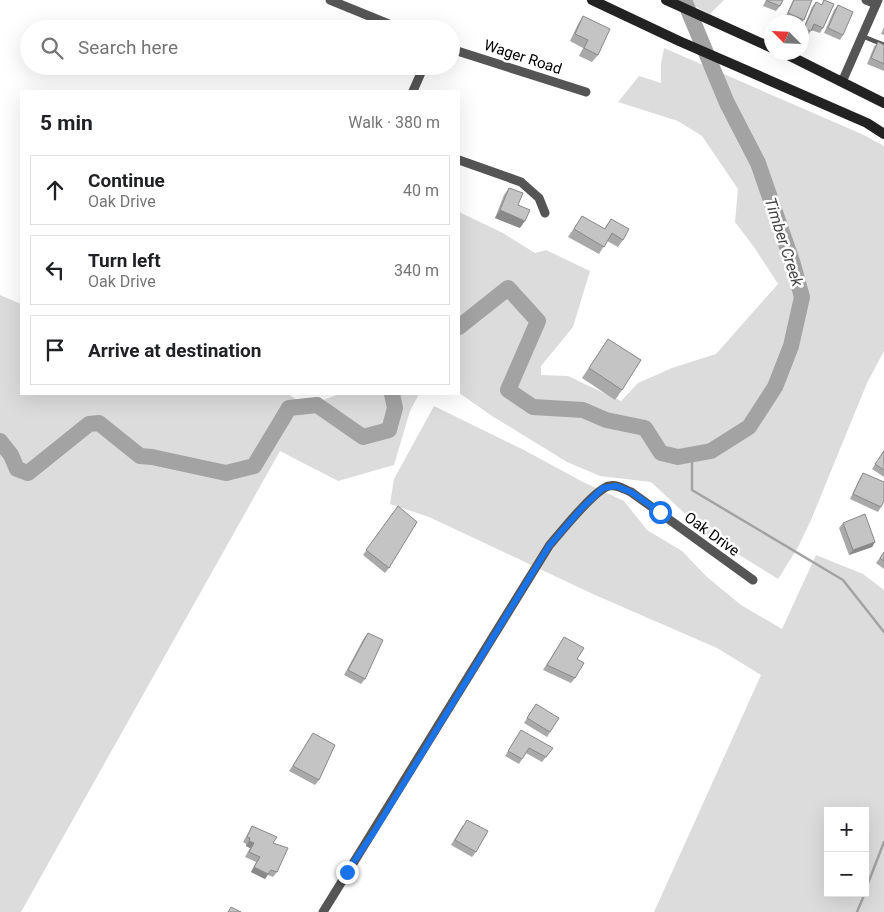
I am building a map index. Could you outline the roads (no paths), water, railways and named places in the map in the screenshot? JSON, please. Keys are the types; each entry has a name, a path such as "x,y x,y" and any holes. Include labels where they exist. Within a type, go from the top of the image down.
{"main road":[{"path":"666,0 764,44"},
{"path":"594,1 866,123 884,134"},
{"path":"798,60 884,103"}],"street":[{"path":"330,0 379,20"},
{"path":"842,82 877,2 866,0"},
{"name":"Wager Road","path":"460,52 586,92"},
{"path":"413,90 420,75"},
{"path":"460,160 521,182 539,198 545,213"},
{"name":"Oak Drive","path":"323,912 549,546 582,508 603,488 616,486 631,492 753,580"}],"lane":[{"path":"862,36 884,46"}],"waterway":[{"name":"Timber Creek","path":"460,326 508,288 538,321 508,390 533,407 583,410 606,420 645,428 661,453 678,457 711,451 749,427 775,387 791,346 802,297 792,261 758,163 727,103 684,0"},
{"name":"Timber Creek","path":"0,441 11,455 17,469 28,473 89,424 99,423 140,456 226,473 254,466 289,408 317,405 363,437 389,430 395,408 392,395"},
{"path":"692,455 692,490 843,580 884,632"},
{"path":"869,881 884,842"},
{"path":"857,912 863,897"}]}
